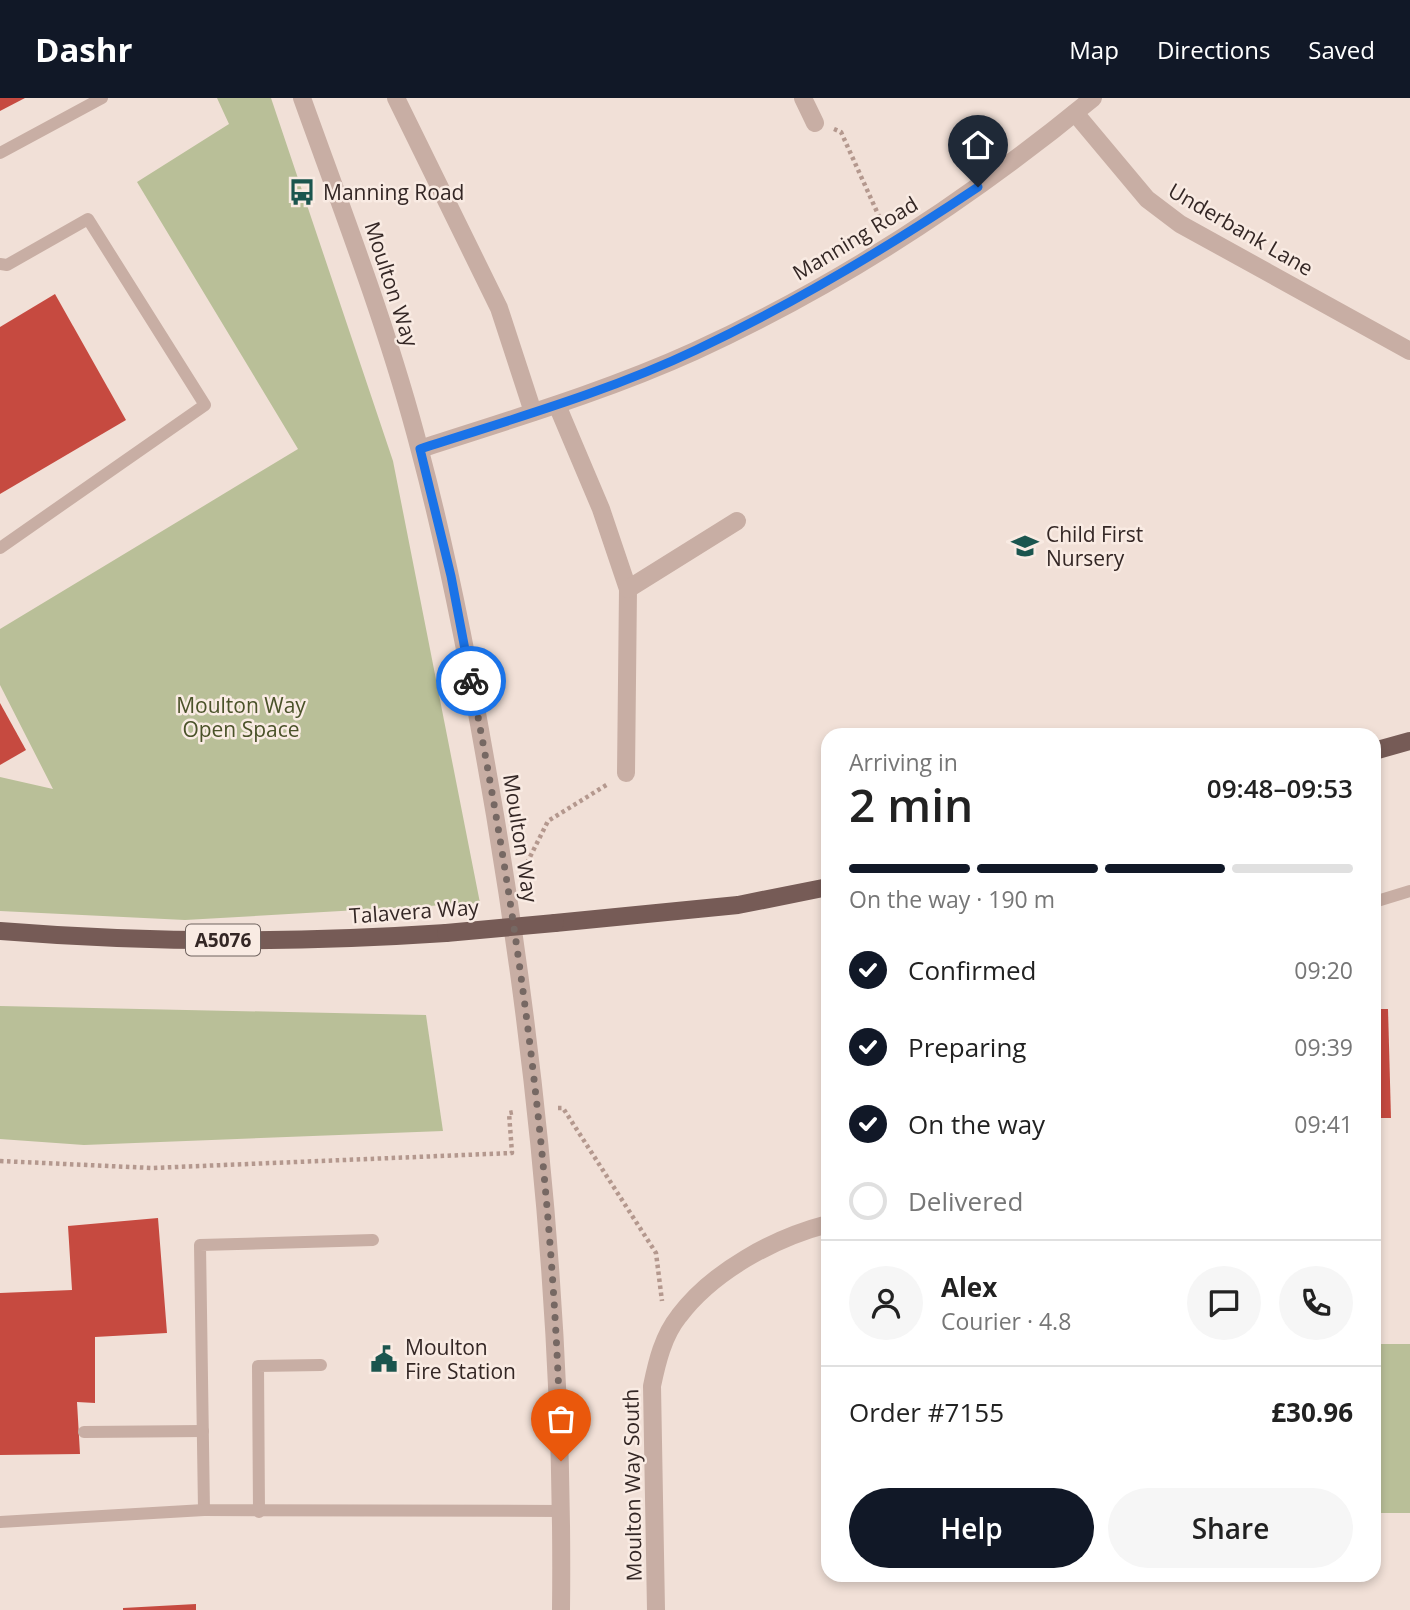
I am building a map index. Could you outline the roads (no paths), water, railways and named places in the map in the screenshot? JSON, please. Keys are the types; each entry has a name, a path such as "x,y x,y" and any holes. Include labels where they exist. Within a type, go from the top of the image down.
{"main road":[{"path":"1381,749 1410,741"},
{"name":"Talavera Way","path":"0,931 210,940 367,939 738,905 821,888"}],"street":[{"name":"Moulton Way","path":"302,98 373,295 420,449 451,576 508,893 536,1110 555,1319 562,1511 561,1610"},
{"path":"396,98 499,309 533,412"},
{"path":"803,98 815,123"},
{"name":"Manning Road","path":"420,449 557,405 694,351 801,298 892,246 978,187 1093,98"},
{"name":"Underbank Lane","path":"1075,113 1147,199 1180,224 1410,351"},
{"path":"557,405 601,509 628,589 626,773"},
{"path":"628,589 737,521"},
{"name":"Moulton Way South","path":"656,1610 652,1386 657,1360 667,1336 678,1317 719,1279 758,1252 793,1235 821,1226"}],"lane":[{"path":"0,153 102,98"},
{"path":"0,264 7,265 88,219 205,405 0,548"},
{"path":"1381,900 1410,891"},
{"path":"204,1510 200,1245 373,1240"},
{"path":"259,1512 258,1366 321,1365"},
{"path":"85,1432 203,1431"},
{"path":"0,1522 204,1510 562,1511"}],"place":[{"name":"Manning Road","path":"302,192"},
{"name":"Child First Nursery","path":"1025,546"},
{"name":"Moulton Fire Station","path":"384,1359"}],"park label":[{"name":"Moulton Way Open Space","path":"241,717"}]}
